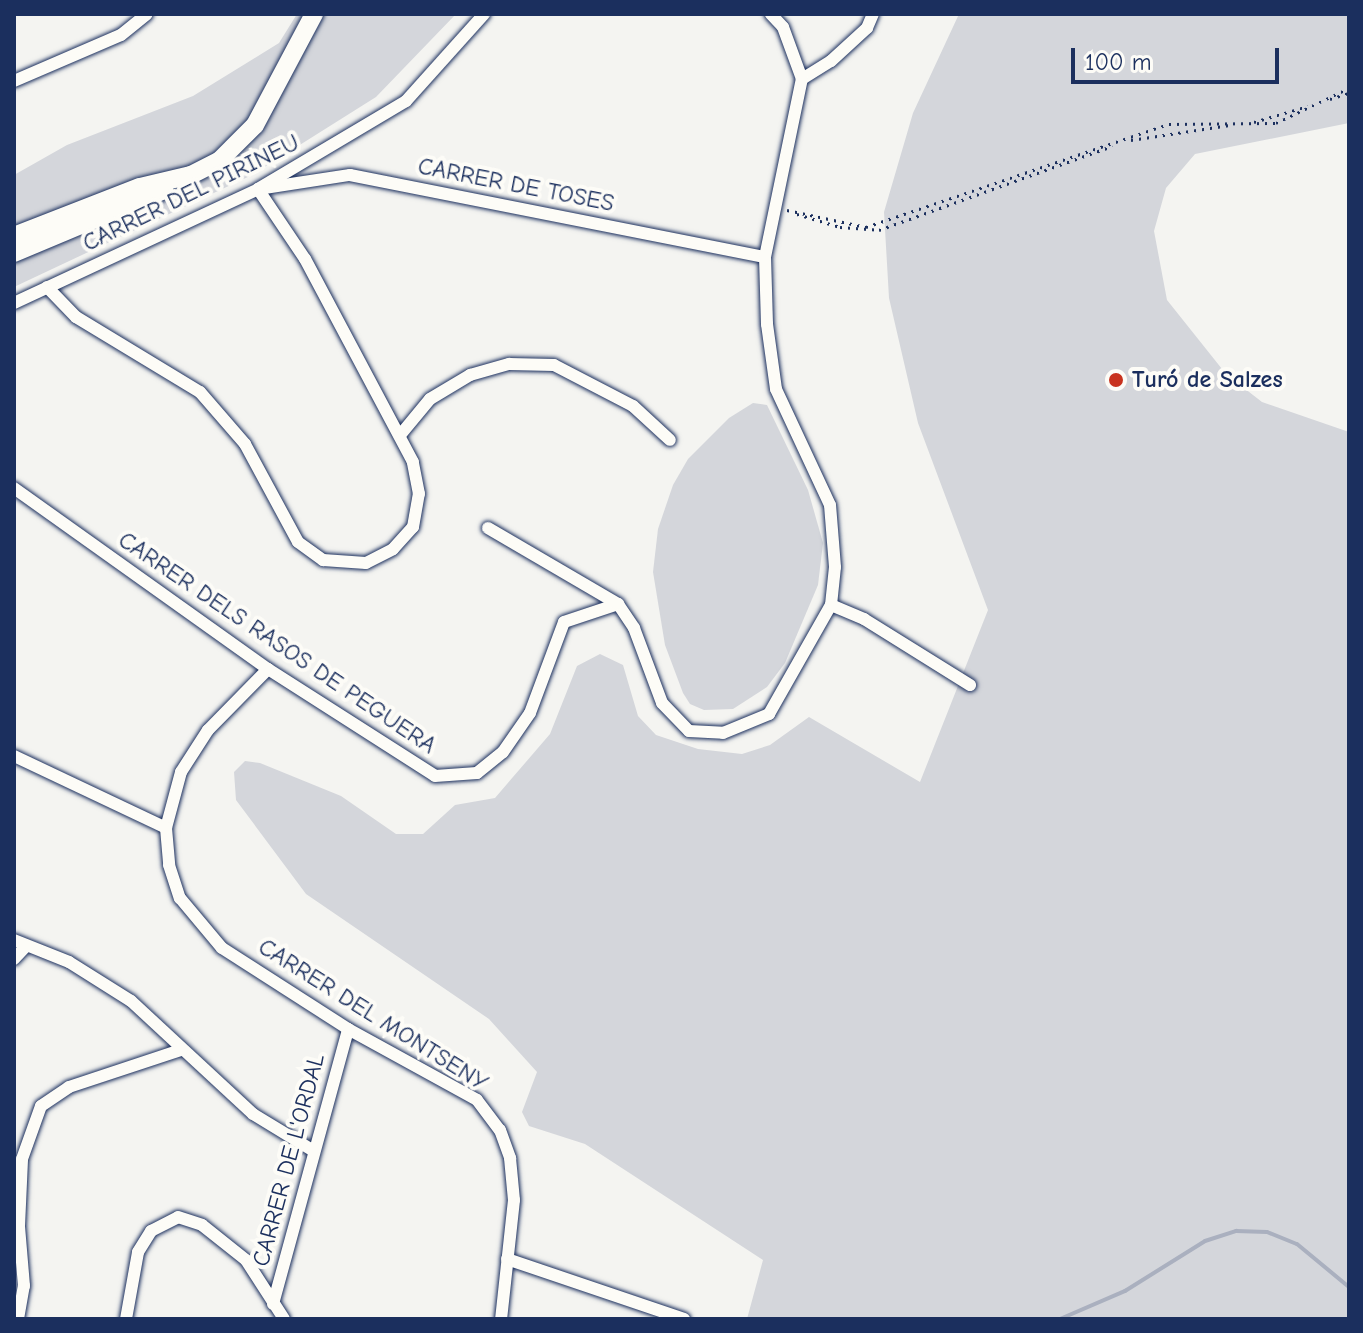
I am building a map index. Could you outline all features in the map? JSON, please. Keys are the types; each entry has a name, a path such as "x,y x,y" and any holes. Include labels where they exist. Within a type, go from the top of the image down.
{"main road":[{"path":"14,253 220,160 255,125 314,14"},
{"path":"14,236 140,187 191,175"}],"street":[{"path":"14,81 121,35 147,14"},
{"name":"CARRER DEL PIRINEU","path":"14,303 258,189 406,101 484,14"},
{"path":"488,528 618,604 634,628 662,703 689,731 723,733 769,714 831,605 835,567 830,505 776,389 767,324 765,257 802,79 783,27 771,14"},
{"path":"802,79 831,61 867,28 873,14"},
{"name":"CARRER DE TOSES","path":"258,189 350,175 765,257"},
{"path":"47,287 76,317 200,392 245,444 298,542 323,560 366,563 393,549 413,527 419,494 401,434 305,259 258,189"},
{"path":"401,434 430,399 470,375 509,364 554,365 633,406 670,440"},
{"name":"CARRER DELS RASOS DE PEGUERA","path":"15,490 268,669 435,776 477,773 503,752 530,713 564,622 618,604"},
{"path":"831,605 864,619 970,685"},
{"name":"CARRER DEL MONTSENY","path":"268,669 191,754 181,772 166,828 169,865 180,898 222,948 348,1029 477,1100 500,1130 510,1158 514,1200 501,1319"},
{"path":"14,756 166,828"},
{"path":"14,959 20,943 69,962 131,1001 253,1114 312,1150"},
{"name":"CARRER DE L'ORDAL","path":"273,1304 312,1150 348,1029"},
{"path":"18,1319 24,1286 19,1226 22,1159 41,1106 69,1087 181,1050"},
{"path":"126,1319 138,1252 151,1231 178,1217 202,1225 246,1260 284,1319"},
{"path":"507,1259 684,1319"}],"path":[{"path":"774,207 866,227 1169,124 1276,123 1349,91"},
{"path":"774,207 840,227 879,230 1130,140 1253,122 1349,91"}],"shaded area":[{"path":"297,14 456,14 376,97 252,175 14,287 14,175 67,145 193,96 279,43"},
{"path":"959,14 1349,14 1349,123 1195,154 1166,188 1154,231 1167,300 1226,374 1262,402 1349,432 1349,1319 747,1319 763,1260 585,1144 529,1126 522,1112 537,1072 489,1019 306,894 236,800 234,772 245,761 260,763 341,796 396,834 423,834 455,805 495,798 550,734 577,666 600,654 623,665 638,716 656,735 698,749 742,754 770,745 809,717 920,782 988,610 918,423 889,298 884,212 913,113"},
{"path":"753,403 767,405 808,490 823,543 818,585 785,663 767,687 733,709 704,710 690,704 683,693 665,645 653,572 658,529 673,485 688,459 729,418"}],"waterway":[{"path":"1060,1319 1125,1291 1205,1241 1236,1231 1267,1232 1297,1244 1349,1287"}],"place":[{"name":"Turó de Salzes","path":"1116,380"}]}
